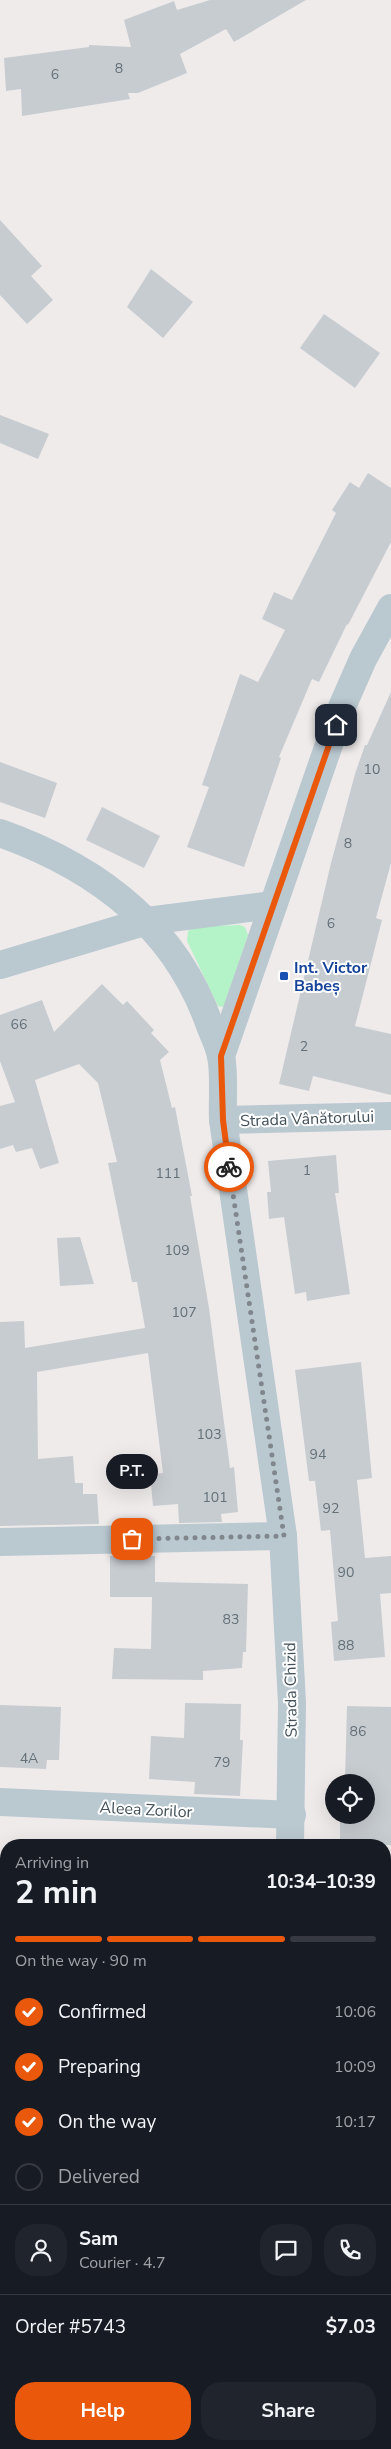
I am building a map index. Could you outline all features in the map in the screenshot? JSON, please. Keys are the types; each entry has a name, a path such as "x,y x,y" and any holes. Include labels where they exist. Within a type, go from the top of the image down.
{"street":[{"path":"221,1056 342,707 363,659 391,608"},
{"name":"Strada Chizid","path":"0,832 58,857 116,894 147,921 167,943 202,1002 221,1056 223,1120 284,1536 292,1703 290,1839"},
{"path":"0,965 147,921 273,905"},
{"name":"Strada Vânătorului","path":"223,1120 391,1116"},
{"path":"0,1542 284,1536"},
{"name":"Aleea Zorilor","path":"0,1802 292,1815"}],"green space":[{"path":"240,925 245,927 248,935 225,1003 223,1007 218,1006 187,941 188,931 196,927"}],"building":[{"path":"210,0 306,0 234,42 226,29 180,54 187,73 138,93 128,93 130,99 22,116 21,89 6,91 4,58 89,47 89,45 131,47 124,20 174,1 177,10"},
{"path":"0,220 42,266 31,276 53,300 27,324 0,295"},
{"path":"151,269 193,302 163,338 127,307"},
{"path":"324,314 380,353 355,388 300,348"},
{"path":"0,415 49,434 38,459 0,443"},
{"path":"368,473 391,488 391,542 347,624 319,682 312,679 279,757 281,758 244,867 187,847 209,787 202,785 240,674 258,682 285,630 262,619 274,592 292,600 336,513 332,510 350,482 359,488"},
{"path":"391,692 391,863 376,918 382,920 355,1026 391,1034 391,1095 313,1076 309,1091 279,1084 331,863 355,774 365,745 367,745"},
{"path":"0,762 57,783 45,818 0,802"},
{"path":"102,807 160,836 144,868 86,840"},
{"path":"102,984 123,1005 127,1001 154,1030 151,1033 169,1052 160,1060 172,1108 175,1107 192,1196 190,1196 209,1308 230,1468 234,1467 238,1512 221,1514 222,1522 179,1523 178,1504 153,1506 150,1474 163,1473 148,1353 37,1372 38,1459 73,1456 75,1483 83,1483 83,1494 97,1494 99,1524 0,1526 0,1322 24,1321 25,1348 145,1328 137,1282 132,1282 108,1163 117,1162 98,1083 79,1064 35,1080 59,1163 40,1169 32,1148 16,1152 13,1145 0,1149 0,1106 15,1102 0,1061 0,1015 42,1000 54,1032"},
{"path":"336,1155 339,1193 335,1193 350,1294 307,1301 306,1292 295,1294 284,1217 269,1219 267,1192 271,1192 268,1161"},
{"path":"80,1237 94,1284 60,1286 57,1238"},
{"path":"361,1362 372,1478 357,1480 365,1558 391,1556 391,1593 380,1594 385,1657 334,1661 331,1622 338,1621 330,1530 321,1531 315,1481 309,1481 295,1370"},
{"path":"110,1556 155,1556 155,1582 248,1584 246,1652 243,1652 242,1668 203,1671 203,1680 112,1679 114,1648 151,1649 152,1597 110,1597"},
{"path":"185,1703 241,1704 240,1740 243,1740 240,1796 194,1794 195,1782 149,1779 151,1736 184,1738"},
{"path":"0,1705 61,1707 59,1760 47,1760 46,1769 0,1767"},
{"path":"347,1706 391,1707 391,1839 340,1839 340,1824 375,1824 375,1774 345,1774"}],"way so far":[{"path":"132,1539 284,1536 229,1167"}],"place":[{"name":"Int. Victor Babeș","path":"284,976"},
{"name":"P.T.","path":"132,1539"}],"route":[{"path":"229,1167 223,1120 221,1056 336,725"}]}
